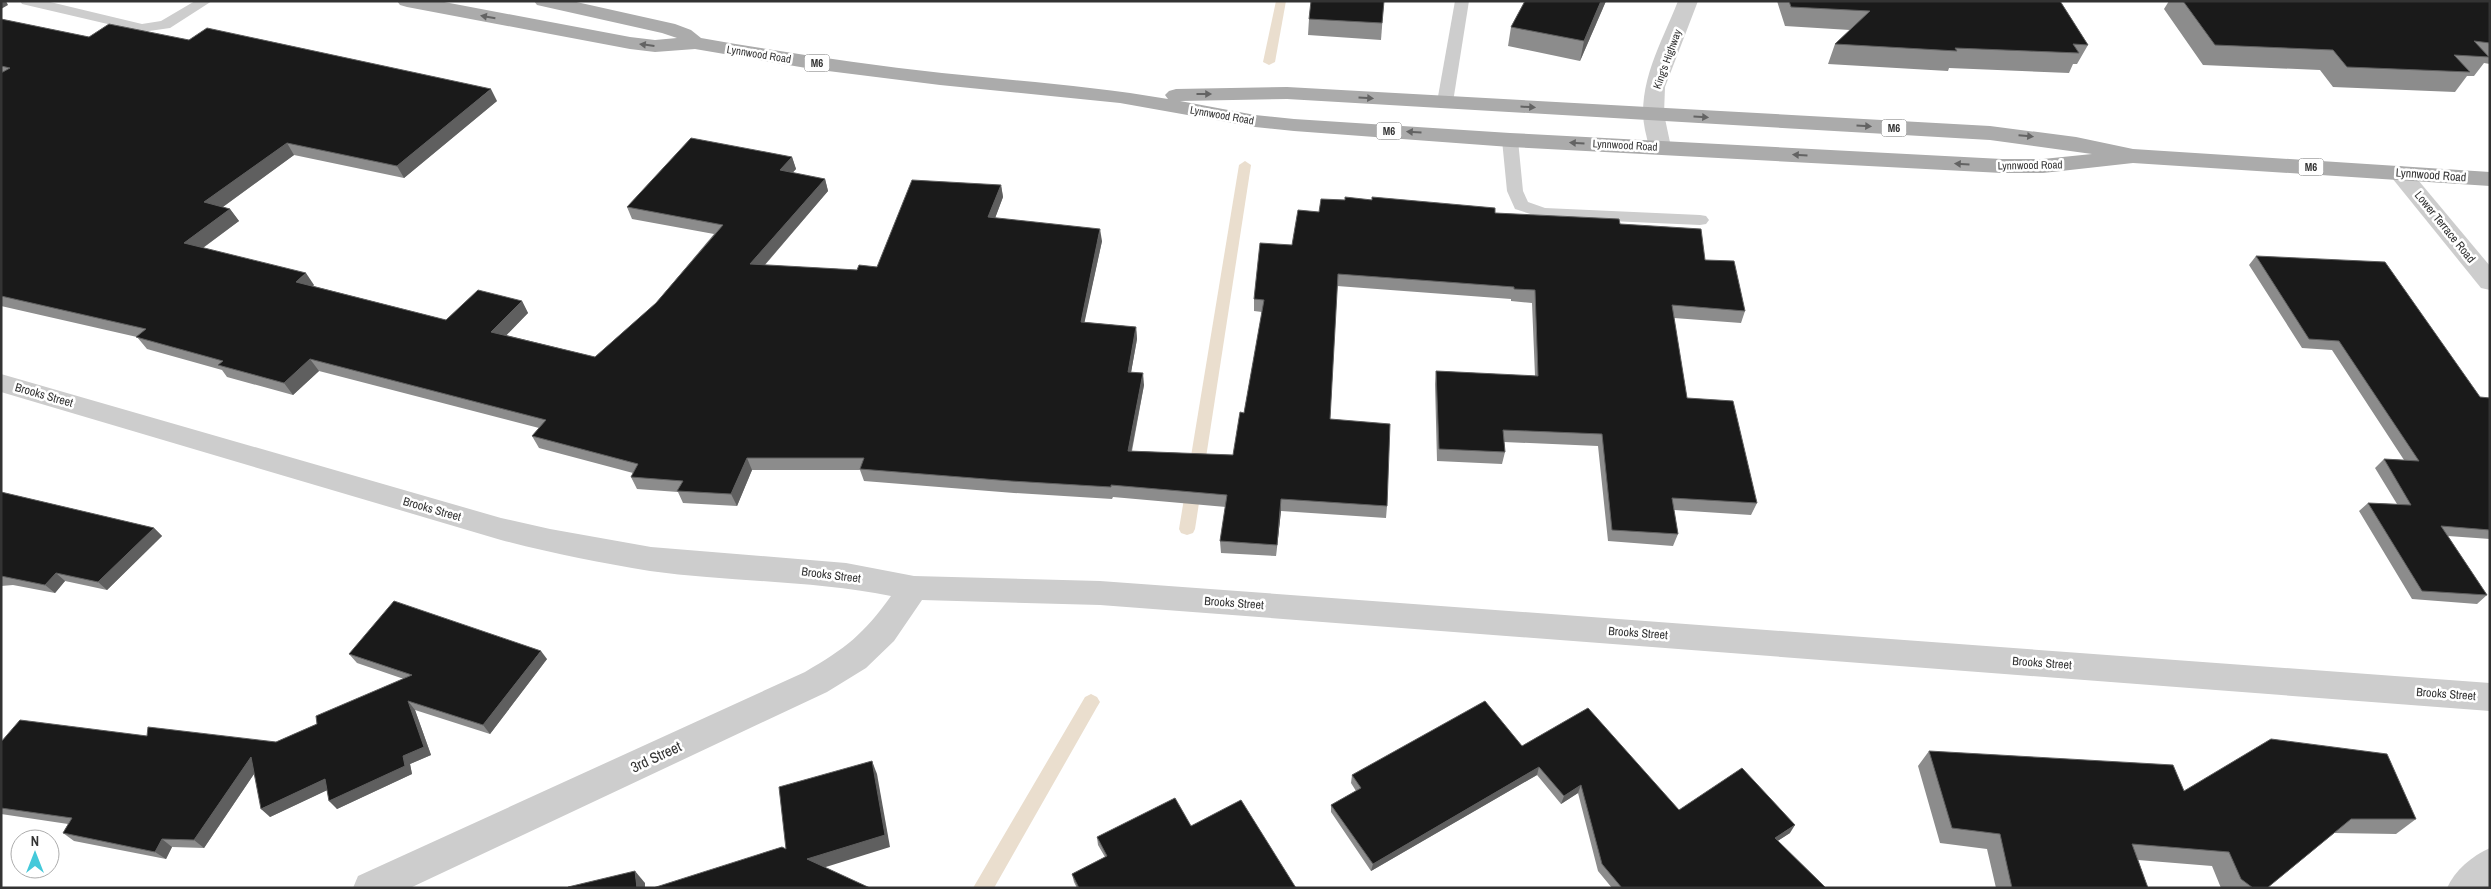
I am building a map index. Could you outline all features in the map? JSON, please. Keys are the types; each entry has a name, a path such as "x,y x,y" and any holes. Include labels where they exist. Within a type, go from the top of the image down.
{"main road":[{"name":"Lynnwood Road","path":"407,1 630,43 656,46 696,44 812,63 940,79 1120,97 1255,121 1510,140 2002,166 2078,163 2133,156"},
{"name":"Lynnwood Road","path":"544,1 668,28 684,34 696,44"},
{"name":"Lynnwood Road","path":"1120,97 1287,93 1990,133 2076,144 2133,156 2490,179"}],"street":[{"name":"King's Highway","path":"1660,147 1653,114 1655,87 1688,1"},
{"name":"Lower Terrace Road","path":"2400,173 2490,282"},
{"name":"Brooks Street","path":"1,382 550,541 651,559 846,575 914,588 1100,593 2490,697"},
{"name":"3rd Street","path":"372,888 816,682 855,658 882,632 914,588"},
{"path":"2465,888 2490,865"}],"lane":[{"path":"27,1 142,28 165,25 205,1"},
{"path":"1445,102 1462,1"},
{"path":"1510,140 1515,191 1521,204 1543,214 1700,220"}],"building":[{"path":"1311,1 1384,1 1382,23 1309,19"},
{"path":"1525,1 1601,1 1584,41 1511,27"},
{"path":"1789,1 2060,1 2088,45 2073,44 2079,53 1955,48 1957,51 1835,44 1870,11 1791,7"},
{"path":"2183,1 2490,1 2490,43 2474,41 2489,57 2454,55 2470,72 2347,67 2333,50 2215,45"},
{"path":"1,19 89,37 109,24 189,40 207,28 491,89 397,166 287,143 204,202 230,209 184,243 306,273 296,282 446,320 478,290 522,301 491,332 595,357 656,303 723,225 627,207 691,138 792,157 780,170 825,179 750,264 857,270 859,265 877,267 912,180 1001,185 988,217 1100,229 1081,322 1136,327 1128,372 1143,373 1128,451 1233,455 1240,412 1244,413 1264,300 1254,299 1260,243 1292,245 1298,210 1319,212 1321,199 1345,200 1345,197 1372,200 1372,197 1495,208 1495,213 1619,219 1620,224 1701,229 1705,260 1734,261 1745,311 1672,305 1687,398 1733,401 1757,503 1672,498 1678,534 1612,530 1602,434 1503,430 1505,452 1439,449 1436,371 1538,376 1535,290 1514,289 1514,287 1338,274 1330,419 1390,424 1387,506 1281,499 1277,545 1220,541 1227,495 1111,485 1111,487 1011,481 860,469 864,458 747,458 731,494 677,491 683,481 631,477 638,464 532,436 546,420 310,359 284,383 218,365 223,361 136,337 146,329 1,296 1,73 10,68 1,66"},
{"path":"2256,256 2385,262 2480,397 2490,398 2490,530 2441,526 2487,595 2422,591 2368,503 2411,505 2384,459 2419,461 2339,341 2309,339"},
{"path":"1,492 154,528 98,582 56,573 45,585 1,576"},
{"path":"394,601 541,651 483,725 408,701 424,747 403,756 405,766 329,801 325,779 261,809 251,757 194,840 162,839 155,852 63,833 72,818 1,808 1,742 20,720 147,736 148,727 276,742 317,724 316,716 412,675 349,654"},
{"path":"1485,701 1522,746 1588,708 1679,810 1742,768 1795,825 1775,838 1826,888 1622,888 1602,864 1581,785 1564,796 1539,767 1373,864 1331,805 1361,788 1352,775"},
{"path":"2271,739 2387,754 2416,819 2351,819 2267,888 2253,888 2241,879 2229,852 2132,844 2148,888 2012,888 2000,834 1952,828 1929,751 2173,765 2184,791"},
{"path":"872,761 885,835 807,859 870,888 653,888 782,847 786,849 779,787"},
{"path":"1175,798 1191,826 1241,800 1296,888 1079,888 1072,874 1107,856 1097,837"},
{"path":"635,871 637,888 568,888 568,887"}],"waterway":[{"path":"1269,62 1281,1"},
{"path":"1187,529 1245,165"},
{"path":"983,888 1091,702"}]}
